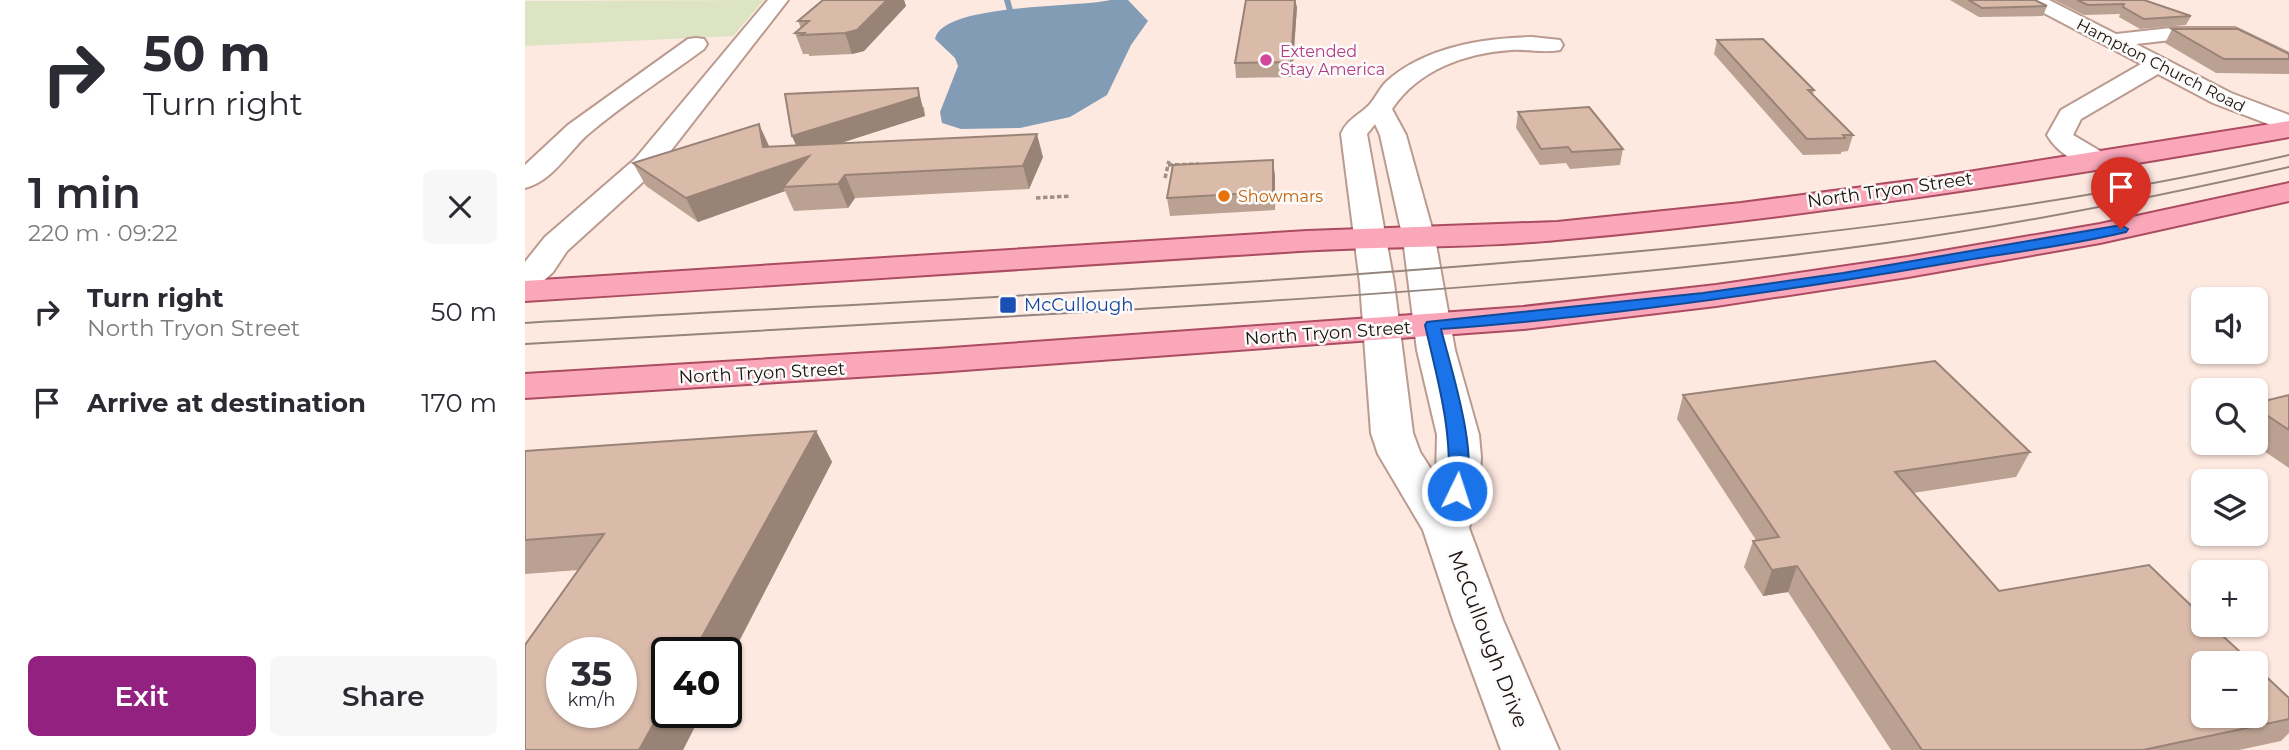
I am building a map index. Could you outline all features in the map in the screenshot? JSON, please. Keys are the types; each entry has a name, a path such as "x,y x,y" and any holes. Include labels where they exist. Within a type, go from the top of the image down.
{"main road":[{"name":"North Tryon Street","path":"525,291 878,271 1313,240 1495,237 1849,197 2097,161 2289,127"},
{"name":"North Tryon Street","path":"525,386 837,369 1517,319 1703,298 1843,277 2146,224 2289,192"}],"street":[{"path":"525,280 541,265 556,244 645,165 778,0"},
{"name":"Hampton Church Road","path":"2035,0 2156,65 2289,127"},
{"path":"2111,41 2171,34 2235,34 2289,63"},
{"path":"525,179 577,131 696,44"},
{"path":"1380,109 1393,88 1407,77 1442,60 1487,47 1552,45"},
{"path":"2097,161 2063,140 2060,135 2066,120 2078,109 2156,65"},
{"name":"McCullough Drive","path":"1446,528 1457,491 1460,457 1458,435 1432,325 1419,239 1394,135 1380,109 1363,120 1354,134 1377,283 1392,433 1399,454 1446,528 1478,620 1530,750"},
{"path":"525,150 560,148"}],"path":[{"path":"1165,178 1168,163 1207,164"},
{"path":"1036,198 1071,196"}],"green space":[{"path":"764,0 733,36 525,46 525,1"}],"water":[{"path":"1128,0 1148,21 1131,45 1107,95 1070,117 1020,128 961,129 942,123 940,112 958,66 955,58 935,39 943,27 985,13"}],"building":[{"path":"823,0 887,0 857,30 845,33 795,33 809,21 798,21"},
{"name":"Extended Stay America","path":"1246,0 1295,0 1291,62 1235,63"},
{"path":"1969,0 2035,0 2047,6 1982,8"},
{"path":"2077,0 2144,0 2191,16 2144,19 2123,7 2124,4 2088,5"},
{"path":"2172,29 2238,29 2289,54 2289,59 2224,59"},
{"path":"1763,39 1814,90 1808,90 1853,135 1843,135 1845,138 1807,139 1717,40"},
{"path":"918,88 919,97 792,136 785,94"},
{"path":"1589,107 1623,149 1572,152 1568,147 1541,149 1518,112"},
{"path":"759,124 763,147 1037,134 1023,166 845,175 838,184 783,187 809,156 686,198 633,163"},
{"path":"1273,160 1273,192 1167,198 1173,165"},
{"path":"1935,361 2030,452 1895,472 1999,591 2149,565 2191,605 2191,637 2224,637 2239,651 2191,651 2191,728 2247,728 2143,750 1922,750 1797,566 1772,570 1753,541 1779,537 1683,395"},
{"path":"2289,395 2289,430 2268,416 2268,400"},
{"path":"816,431 702,637 651,637 651,728 639,750 525,750 525,645 604,534 525,540 525,451"},
{"path":"2268,678 2289,698 2289,719 2268,723"}],"waterway":[{"path":"1007,0 1014,24"}],"tram line":[{"path":"525,323 1286,279 1633,252 1916,221 2103,192 2289,155"},
{"path":"525,344 1327,297 1700,266 1886,243 2038,219 2289,167"}],"place":[{"name":"Extended Stay America","path":"1266,60"},
{"name":"Showmars","path":"1224,196"},
{"name":"McCullough","path":"1008,305"}],"route":[{"path":"1457,491 1460,457 1458,435 1432,325 1517,319 1703,298 2121,229"}]}
